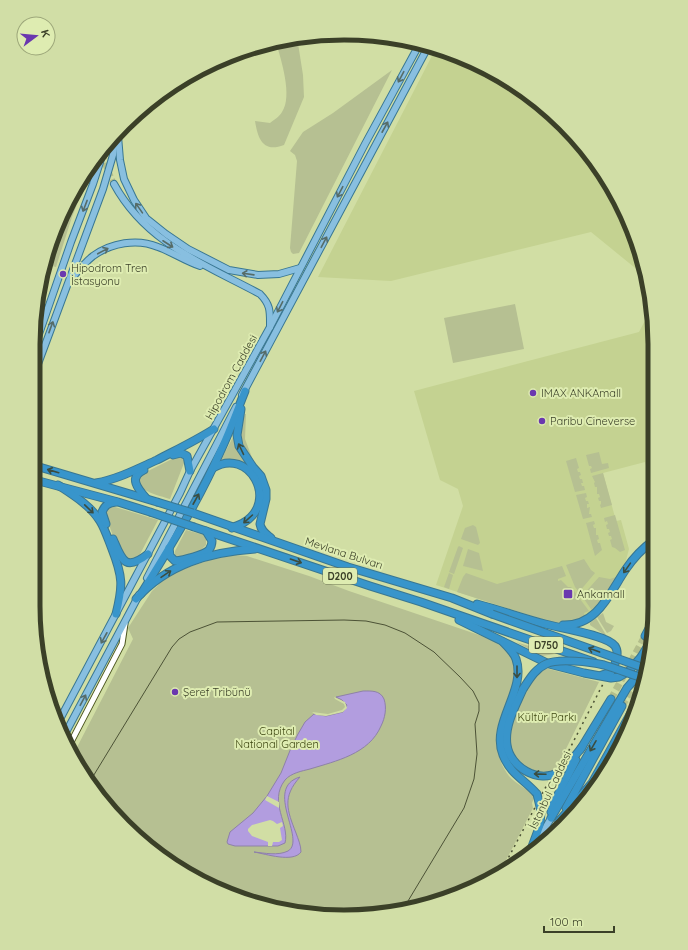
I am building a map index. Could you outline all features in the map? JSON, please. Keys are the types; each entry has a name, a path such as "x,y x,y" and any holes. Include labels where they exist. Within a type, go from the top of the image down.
{"highway":[{"path":"139,596 169,548 212,468 221,450 244,391"},
{"path":"244,391 237,435 239,446 263,481 266,499 260,527 264,533 276,542"},
{"path":"96,483 110,481 121,477 191,443 214,429"},
{"path":"146,498 136,484 136,478 139,472 181,453 187,456 190,471"},
{"path":"212,468 225,463 234,463 244,467 251,473 260,489 259,502 256,512 243,524 231,528"},
{"name":"Mevlana Bulvarı","path":"40,467 146,498 348,567 452,598 492,614 642,666"},
{"name":"Mevlana Bulvarı","path":"40,481 118,502 206,530 640,677"},
{"path":"58,485 90,509 105,530 122,579 122,592 116,614"},
{"path":"118,502 110,502 106,504 102,512 103,518 122,559 125,562 133,563 142,559 148,554"},
{"path":"169,548 170,556 175,561 206,552 210,549 212,541 206,530"},
{"path":"546,624 571,625 584,621 592,616 607,600 623,573 638,554 648,545"},
{"path":"139,596 169,571 181,566 216,554 234,550 260,548"},
{"path":"452,598 586,634 609,642 617,649 614,666 611,672 596,675"},
{"path":"421,602 501,639 513,652 516,659 518,676 503,723 500,741 503,754 512,771 537,794 541,811 540,825 533,844"},
{"name":"D750","path":"501,639 549,664 611,678 623,675 638,661 644,651"},
{"path":"582,747 569,763 554,774 535,774 526,772 517,765 510,754 507,741 511,718 523,689 536,671 550,662 564,661 603,665"},
{"path":"550,818 627,688 640,673"},
{"name":"İstanbul Caddesi","path":"550,818 554,802 582,747 611,699"},
{"name":"İstanbul Caddesi","path":"559,821 622,706"},
{"path":"559,821 584,792"}],"main road":[{"name":"Hipodrom Caddesi","path":"61,717 180,493 190,471 270,327 417,49"},
{"name":"Hipodrom Caddesi","path":"67,731 139,596 220,435 426,51"},
{"path":"118,140 120,160 124,179 134,200 146,218 166,234 188,249 229,270 258,276 279,274 300,268"},
{"path":"40,358 103,189 113,146"},
{"path":"41,329 71,242 94,184 100,163"},
{"path":"114,184 121,196 149,229 165,242 210,268 260,294 269,306 270,327"},
{"path":"65,288 80,268 93,256 119,244 141,243 156,246 192,263 210,268"},
{"name":"İstanbul Caddesi","path":"539,839 550,818"}],"street":[{"name":"Hipodrom Caddesi","path":"72,741 122,644 125,620"}],"shaded area":[{"path":"433,53 478,71 513,91 544,115 559,129 585,159 607,192 625,228 639,271 591,232 391,281 318,277"},
{"path":"646,318 648,344 648,473 645,462 603,473 616,521 621,520 629,549 625,564 603,602 585,617 538,618 436,585 463,506 458,489 440,480 414,391 639,332"},
{"path":"363,691 378,693 384,699 384,720 376,736 360,750 351,755 297,773 285,780 280,788 279,805 285,828 285,843 278,846 235,846 228,844 227,842 230,832 253,813 267,796 281,773 291,748 305,722 314,714 326,716 343,712 347,705 336,697"},
{"path":"300,777 294,784 288,797 288,804 290,817 301,852 292,857 286,857 254,852 271,854 284,853 288,851 292,845 293,836 287,814 285,792 290,783"}],"green space":[{"path":"298,44 303,75 304,97 284,145 271,147 266,146 260,139 255,121 270,123 282,112 286,97 283,68 277,48"},
{"path":"392,70 299,253 293,254 290,248 297,161 295,155 290,151 303,132 333,113"},
{"path":"84,187 72,217 56,267 52,266 58,241 63,228"},
{"path":"515,304 524,349 453,363 444,318"},
{"path":"245,414 245,439 254,463 246,451 242,440 241,428"},
{"path":"234,435 236,444 249,466 233,460 220,462"},
{"path":"599,452 602,464 608,463 609,468 591,473 590,469 592,468 589,466 586,455"},
{"path":"176,457 183,457 184,463 170,499 153,494 142,488 139,484 139,479 142,474"},
{"path":"576,458 579,468 577,469 578,472 580,472 581,475 579,476 580,479 582,479 583,483 581,483 585,490 575,492 566,461"},
{"path":"603,473 612,505 601,508 601,501 599,501 598,498 600,497 599,494 597,494 597,487 595,487 595,482 592,476"},
{"path":"586,493 587,497 585,498 589,504 587,504 587,508 590,507 589,514 591,514 592,517 583,519 576,495"},
{"path":"112,506 158,520 138,558 129,561 117,545 105,511"},
{"path":"615,515 625,550 620,552 612,547 610,540 612,539 611,536 609,536 608,533 610,532 606,525 608,524 607,521 605,522 604,518"},
{"path":"594,521 595,524 593,525 594,528 596,528 596,535 598,535 599,539 597,540 598,543 600,543 602,550 595,556 586,523"},
{"path":"473,525 476,527 480,543 478,545 461,539 465,528"},
{"path":"186,530 204,535 206,545 201,550 177,558 175,551"},
{"path":"459,546 463,548 454,574 449,572"},
{"path":"468,549 479,553 483,571 463,566"},
{"name":"Capital National Garden","path":"236,555 247,556 482,636 497,643 508,652 514,663 515,679 498,728 498,752 502,764 509,776 529,792 534,798 532,803 533,808 504,864 460,887 423,900 364,909 344,910 304,907 265,900 210,879 175,859 144,835 129,821 115,806 91,775 76,749 133,639 128,628 152,591 171,573 213,559"},
{"path":"584,559 591,570 595,573 579,592 575,587 566,565"},
{"path":"562,566 566,576 558,579 558,581 561,580 568,587 571,587 589,611 584,613 585,617 576,621 562,623 548,621 457,592 466,573 497,584"},
{"path":"449,573 453,575 449,589 444,587"},
{"path":"619,576 593,612 582,596 599,577 610,579"},
{"path":"603,613 606,622 614,626 611,631 607,633 597,617"},
{"path":"596,618 606,636 590,625 590,623"},
{"path":"516,642 555,654 542,656"},
{"name":"Kültür Parkı","path":"545,668 599,682 563,755 569,758 556,770 549,772 529,769 518,761 511,749 509,740 514,718 525,694 531,683"}],"pier":[{"path":"334,697 345,702 347,708 343,712 326,716 316,715 312,712 328,714 342,710 345,707 344,704"},
{"path":"267,796 279,802 279,808 265,800"},
{"path":"270,820 277,824 282,822 283,826 280,828 282,840 279,842 273,842 272,846 268,846 268,842 252,836 248,829 252,825"}],"tunnel":[{"path":"104,158 114,184"},
{"path":"611,699 645,636"},
{"path":"622,706 639,677"}],"tram line":[{"path":"93,777 172,647 179,639 190,632 217,622 344,620 366,621 385,625 405,633 434,652 473,691 479,703 479,711 475,724 477,754 474,779 464,808 406,903"}],"railway":[{"path":"566,756 603,684"},
{"path":"505,863 549,781"}],"place":[{"name":"Hipodrom Tren İstasyonu","path":"63,274"},
{"name":"IMAX ANKAmall","path":"533,393"},
{"name":"Paribu Cineverse","path":"542,421"},
{"name":"Ankamall","path":"568,594"},
{"name":"Şeref Tribünü","path":"175,692"}]}
